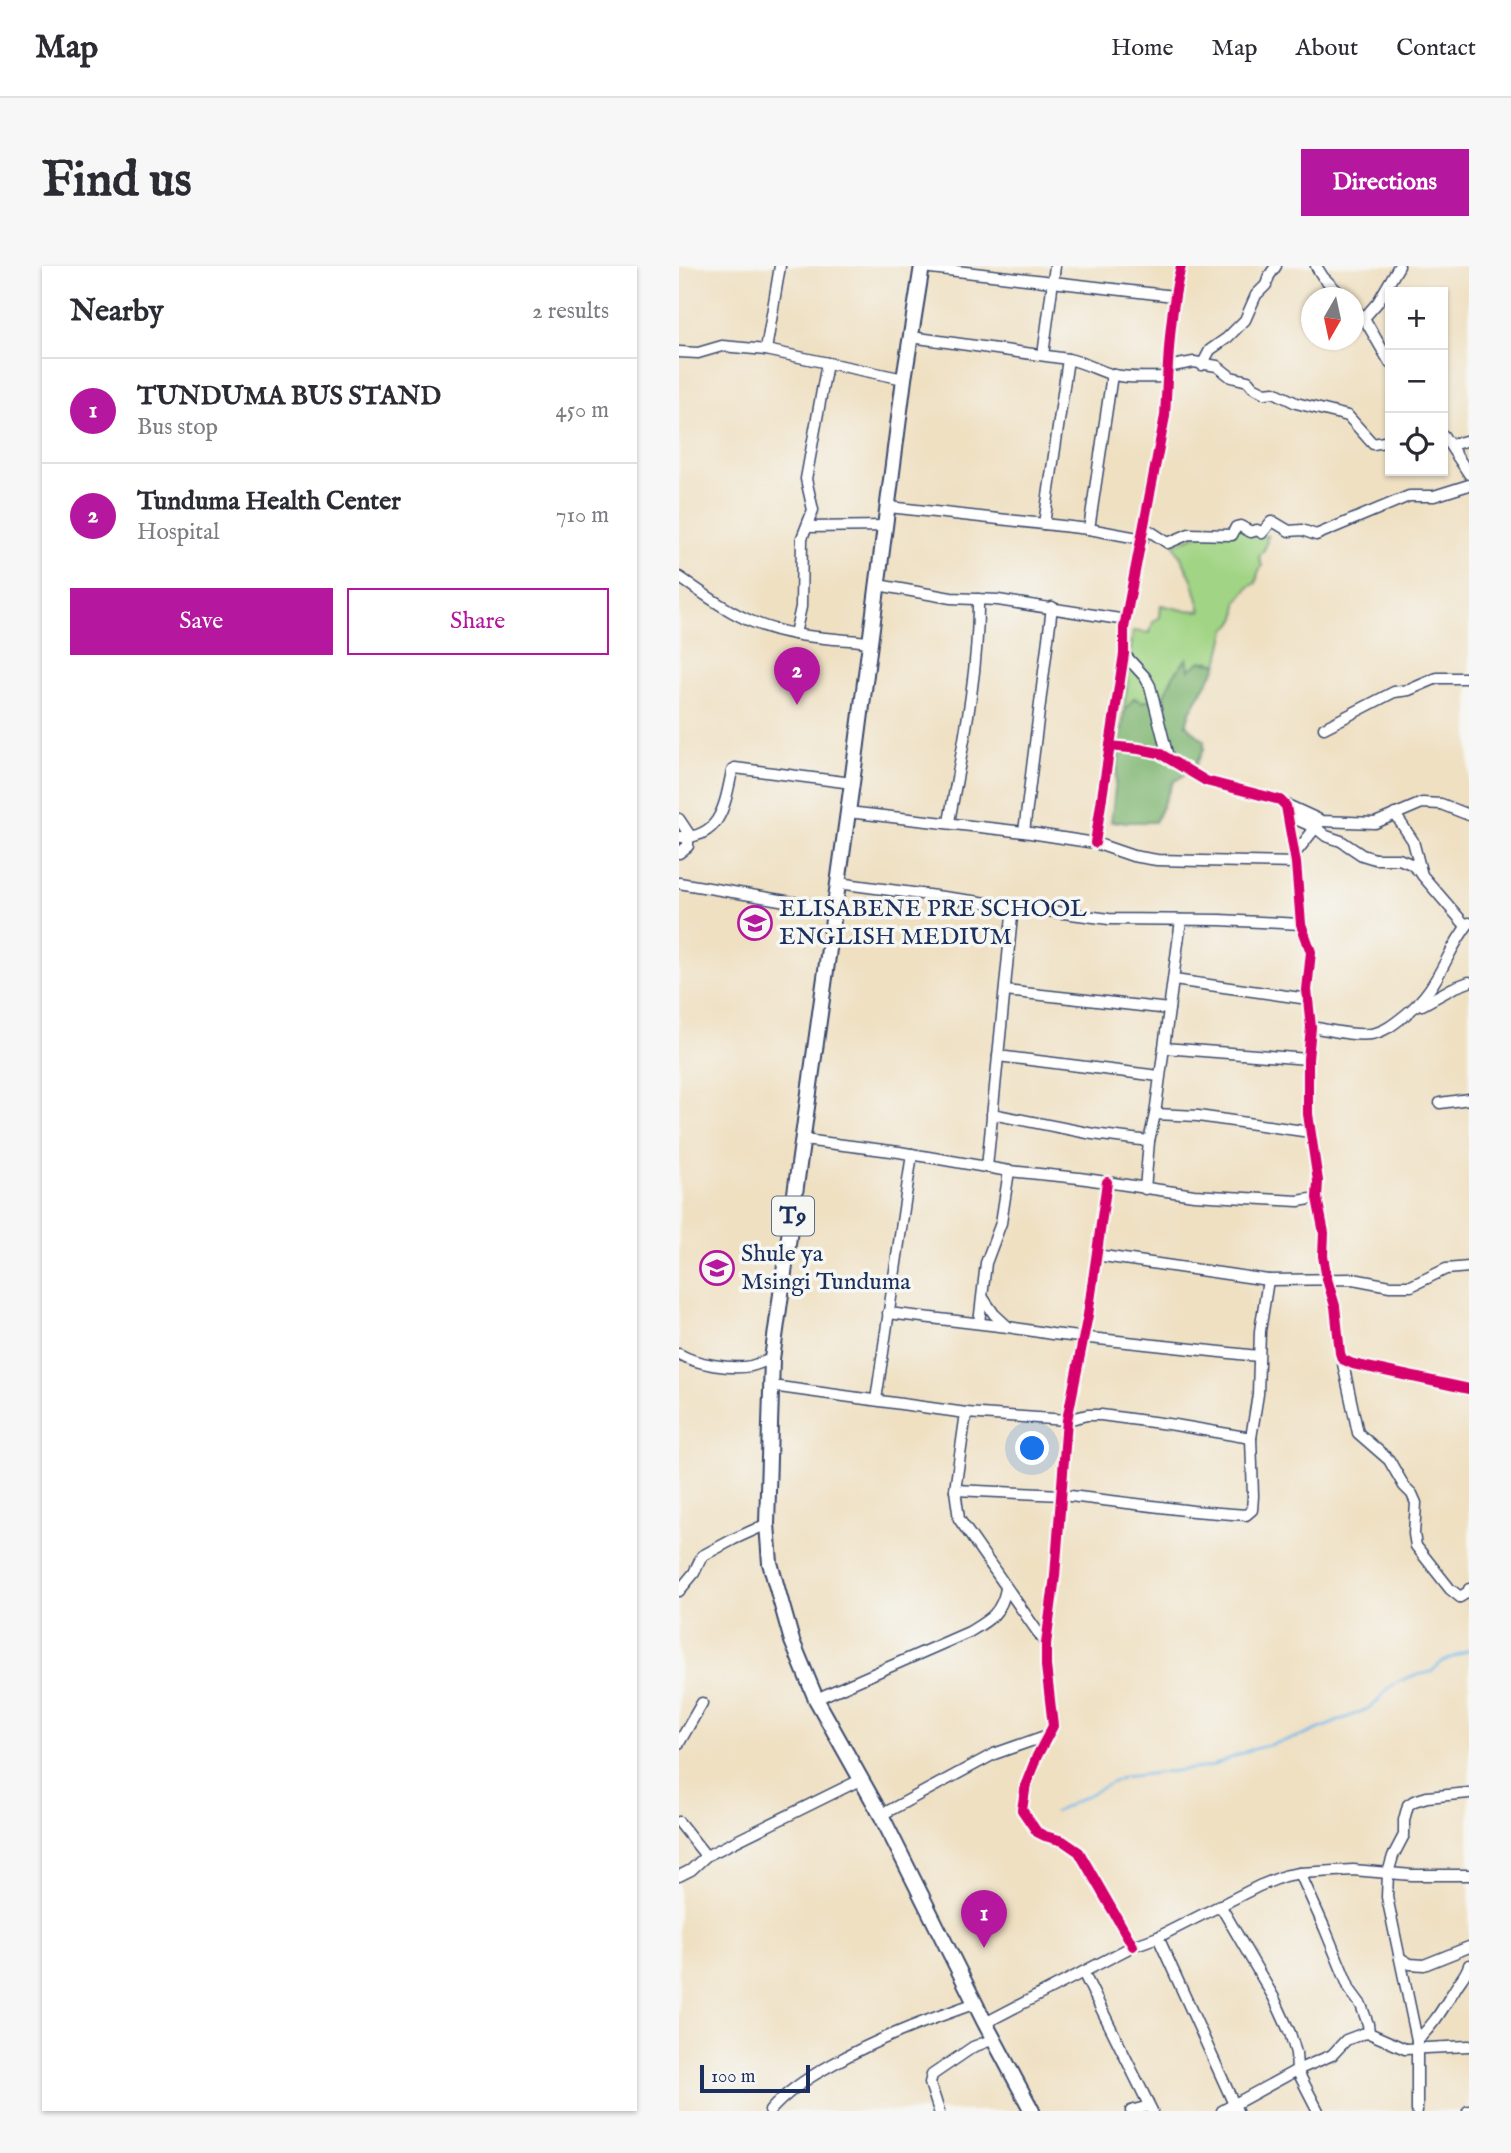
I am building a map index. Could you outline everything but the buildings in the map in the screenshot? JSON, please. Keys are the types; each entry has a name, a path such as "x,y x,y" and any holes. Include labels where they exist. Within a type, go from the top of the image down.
{"highway":[{"name":"T9","path":"922,267 904,379 852,783 772,1359 767,1524 770,1563 792,1641 816,1699 881,1815 1032,2111"}],"street":[{"path":"766,350 780,266"},
{"path":"1043,355 1055,266"},
{"path":"1095,843 1124,654 1126,620 1165,416 1174,296 1181,266"},
{"path":"1202,365 1210,349 1227,338 1245,320 1256,295 1266,285 1276,266"},
{"path":"1316,266 1333,287"},
{"path":"1385,353 1364,318 1378,302 1399,266"},
{"path":"922,267 1174,296"},
{"path":"911,337 1068,359 1112,374 1142,377 1167,372 1194,362 1217,366 1230,377 1248,381 1252,387 1265,393 1274,392 1296,403 1348,416 1373,444 1385,442"},
{"path":"679,352 698,352 722,346 766,350 904,379"},
{"path":"1044,524 1068,359"},
{"path":"795,634 801,612 802,538 813,510 806,479 827,363"},
{"path":"1089,529 1112,374"},
{"path":"1451,445 1469,440"},
{"path":"1448,441 1469,474"},
{"path":"889,507 1144,533 1168,542 1189,534 1232,535 1236,527 1240,526 1246,527 1251,533 1257,530 1262,533 1271,522 1289,531 1303,530 1316,535 1409,496 1434,496 1469,485"},
{"path":"807,527 886,526"},
{"path":"679,577 733,613 774,630 870,642"},
{"path":"878,586 951,598 1052,607 1126,620"},
{"path":"949,822 977,643 978,599"},
{"path":"1024,832 1052,607"},
{"path":"1124,654 1150,686 1168,757"},
{"path":"1324,728 1396,691 1409,690 1443,677 1469,678"},
{"path":"1110,746 1148,750 1168,757 1206,781 1280,800 1319,824 1375,823 1422,803 1441,804 1469,815"},
{"path":"686,837 704,832 723,813 732,771 735,768 852,783"},
{"path":"1286,806 1295,859 1301,924 1311,952 1308,999 1311,1027 1308,1059 1310,1132 1318,1181 1317,1198 1324,1233 1323,1256 1335,1306 1338,1345 1357,1433 1389,1460 1414,1498 1416,1546 1450,1589 1460,1597 1469,1589"},
{"path":"848,812 949,822 1095,843 1133,856 1157,860 1295,859"},
{"path":"1395,814 1413,841 1420,872"},
{"path":"679,819 688,846 679,853"},
{"path":"1295,859 1319,824"},
{"path":"1311,1027 1370,1034 1394,1025 1412,1010 1435,984 1468,924 1411,864 1399,859 1375,859 1362,855 1341,841 1325,836 1319,824"},
{"path":"679,883 834,909"},
{"path":"838,883 1123,920 1301,924"},
{"path":"987,1167 1013,906"},
{"path":"1145,1189 1149,1141 1181,920"},
{"path":"1174,979 1308,999"},
{"path":"1412,1010 1469,982"},
{"path":"1005,991 1170,1009"},
{"path":"1164,1048 1308,1059"},
{"path":"998,1056 1159,1076"},
{"path":"1440,1103 1469,1099"},
{"path":"992,1114 1093,1134 1149,1141"},
{"path":"1155,1114 1198,1116 1310,1132"},
{"path":"804,1139 1145,1189 1241,1199 1298,1201 1317,1198"},
{"path":"876,1400 912,1154"},
{"path":"979,1324 986,1263 1001,1223 1009,1171"},
{"path":"1107,1182 1084,1336 1067,1420 1046,1644 1052,1726 1027,1784 1023,1810 1037,1832 1063,1841 1079,1852 1133,1946"},
{"path":"1096,1255 1269,1280 1353,1279 1402,1287 1420,1283 1446,1269 1469,1267"},
{"path":"955,1490 1062,1495 1246,1515 1252,1510 1254,1496 1251,1438 1258,1394 1258,1356 1269,1280"},
{"path":"983,1298 994,1314 1008,1327"},
{"path":"888,1313 1258,1356"},
{"path":"679,1354 689,1360 749,1367 772,1359"},
{"path":"1342,1359 1353,1364 1469,1390"},
{"path":"772,1385 966,1413 1067,1420 1087,1415 1108,1416 1251,1438"},
{"path":"966,1413 955,1490 959,1520 1046,1644"},
{"path":"679,1591 694,1573 702,1556 767,1524"},
{"path":"816,1699 969,1632 992,1618 1003,1603 1006,1589"},
{"path":"679,1743 702,1703"},
{"path":"881,1815 994,1754 1048,1735"},
{"path":"679,1876 691,1870 706,1856 862,1779"},
{"path":"1417,2111 1417,2045 1387,1897 1388,1873 1404,1835 1403,1820 1408,1805 1427,1797 1469,1793"},
{"path":"679,1822 706,1856"},
{"path":"985,2023 1133,1946 1158,1937 1275,1879 1300,1873 1353,1870 1469,1875"},
{"path":"1300,1873 1350,1990 1361,2005 1369,2033"},
{"path":"1220,1905 1279,2009 1296,2053 1297,2070 1318,2111"},
{"path":"1158,1937 1235,2108"},
{"path":"1400,1958 1410,1964 1424,1965 1469,1947"},
{"path":"1417,2045 1445,2008 1469,1965"},
{"path":"1083,1972 1151,2109 1131,2111"},
{"path":"771,2111 806,2079 866,2045 976,2003"},
{"path":"1222,2111 1235,2108 1297,2070 1332,2054 1346,2040 1369,2033 1400,2048 1417,2045 1469,2046"},
{"path":"939,2111 930,2083 932,2075 973,2047 994,2039"}],"green space":[{"path":"1242,520 1260,537 1268,535 1265,548 1259,557 1262,566 1256,583 1249,587 1237,602 1237,614 1226,630 1218,664 1209,661 1188,670 1187,659 1173,676 1164,696 1142,702 1134,698 1124,712 1133,631 1150,633 1153,622 1160,617 1161,605 1201,611 1192,579 1174,544 1205,532 1225,533 1230,525"},
{"path":"1187,658 1189,670 1201,661 1218,664 1190,712 1186,725 1204,741 1204,749 1193,770 1173,782 1155,822 1111,822 1124,712 1134,698 1143,702 1164,696 1173,676"}],"waterway":[{"path":"1055,1812 1123,1777 1210,1767 1247,1751 1305,1735 1367,1709 1398,1682 1431,1672 1442,1662 1469,1650"}],"cycle path":[{"path":"1095,843 1124,654 1124,628 1165,416 1171,322 1181,266"},
{"path":"1110,746 1159,753 1206,781 1280,800 1286,806 1296,863 1301,924 1311,952 1307,990 1311,1027 1308,1114 1318,1181 1317,1198 1324,1233 1323,1256 1335,1306 1340,1353 1342,1359 1353,1364 1469,1389"},
{"path":"1107,1182 1088,1315 1067,1420 1055,1576 1046,1644 1053,1726 1026,1784 1022,1810 1037,1832 1063,1841 1079,1852 1133,1946"}],"place":[{"name":"Tunduma Health Center","path":"797,705"},
{"name":"ELISABENE PRE SCHOOL ENGLISH MEDIUM","path":"755,923"},
{"name":"Shule ya Msingi Tunduma","path":"717,1268"},
{"name":"TUNDUMA BUS STAND","path":"984,1948"}]}
